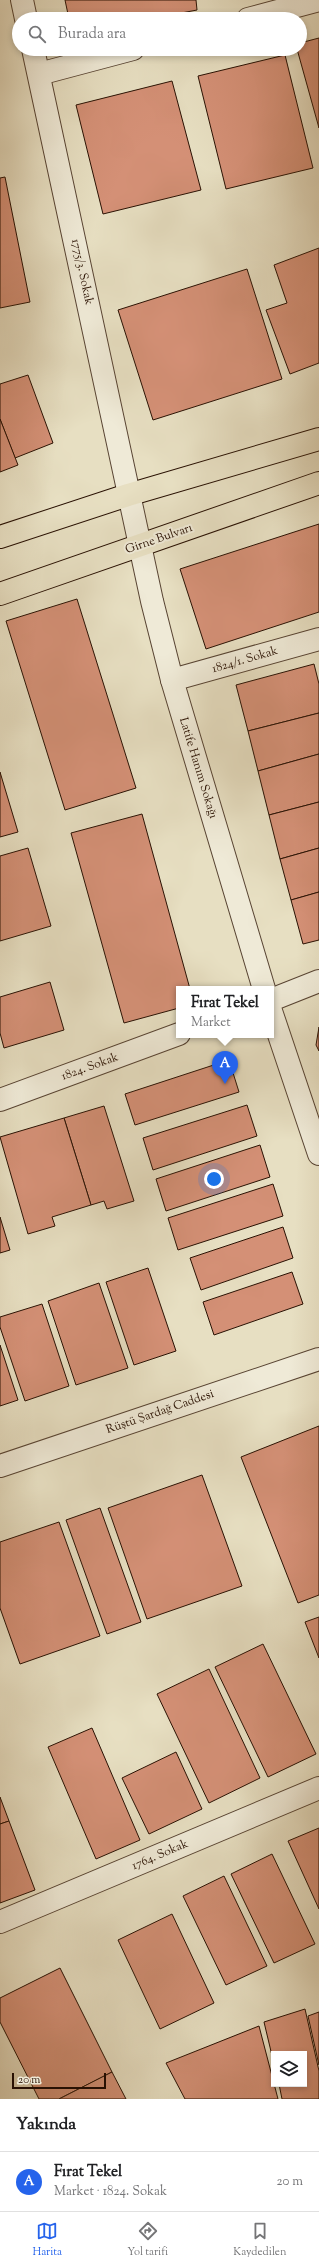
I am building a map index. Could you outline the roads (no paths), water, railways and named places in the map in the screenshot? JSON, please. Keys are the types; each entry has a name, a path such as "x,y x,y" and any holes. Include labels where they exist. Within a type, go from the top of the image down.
{"main road":[{"path":"0,537 128,495 319,439"},
{"name":"Girne Bulvarı","path":"0,594 319,484"}],"street":[{"path":"22,0 25,12"},
{"path":"274,12 319,0"},
{"name":"1775/3. Sokak","path":"35,56 139,546"},
{"path":"39,74 107,56"},
{"name":"Latife Hanım Sokağı","path":"139,546 172,680 263,986"},
{"name":"1824/1. Sokak","path":"172,680 319,639"},
{"path":"274,999 319,981"},
{"path":"274,1020 319,1154"},
{"name":"1824. Sokak","path":"0,1100 176,1035"},
{"name":"Rüştü Şardağ Caddesi","path":"0,1466 319,1358"},
{"name":"1764. Sokak","path":"0,1922 319,1788"}],"place":[{"name":"Fırat Tekel","path":"225,1084"}]}
